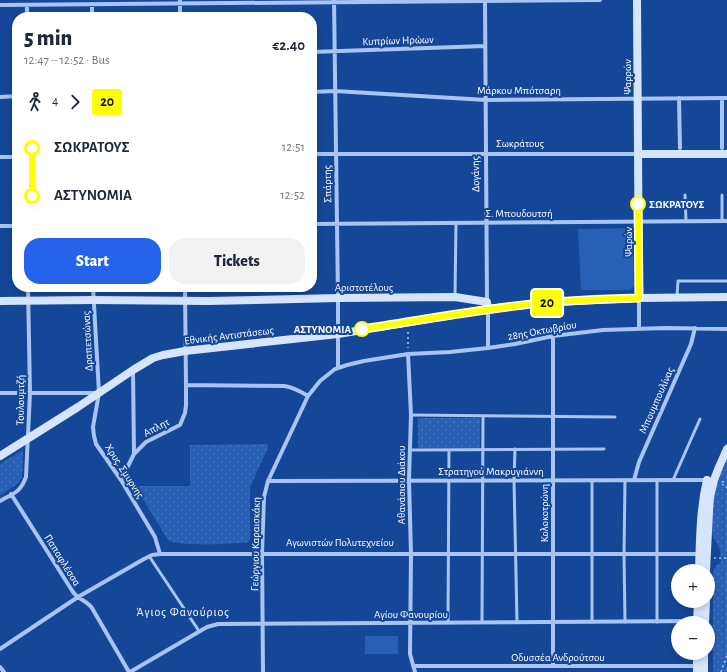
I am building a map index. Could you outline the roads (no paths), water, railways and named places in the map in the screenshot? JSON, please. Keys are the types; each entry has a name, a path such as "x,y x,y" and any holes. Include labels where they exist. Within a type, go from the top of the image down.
{"street":[{"name":"Δογάνης","path":"485,0 488,348"},
{"path":"0,5 180,2 600,0"},
{"name":"Ψαρρών","path":"638,0 638,154"},
{"name":"Σπάρτης","path":"334,1 338,368"},
{"path":"27,4 27,12"},
{"path":"92,4 92,12"},
{"name":"Κυπρίων Ηρώων","path":"317,52 485,46"},
{"name":"Μάρκου Μπότσαρη","path":"317,92 486,100 725,98"},
{"path":"0,97 12,96"},
{"path":"679,98 680,148"},
{"path":"724,151 725,98"},
{"name":"Σωκράτους","path":"317,154 638,154 724,151"},
{"name":"Ψαρών","path":"638,154 639,329"},
{"path":"0,157 12,157"},
{"name":"Σ. Μπουδουτσή","path":"317,224 727,221"},
{"path":"0,226 12,226"},
{"name":"Τουλουμτζή","path":"0,501 18,491 24,483 26,477 30,393 28,292"},
{"name":"Δραπετσώνας","path":"93,292 99,393"},
{"path":"185,292 186,385 284,386 296,389 308,396"},
{"name":"Αριστοτέλους","path":"0,301 185,301 455,297 488,306"},
{"name":"Εθνικής Αντιστάσεως","path":"0,456 133,370 158,356 185,351 338,334 488,306 639,298 727,297"},
{"name":"28ης Οκτωβρίου","path":"338,368 364,361 408,354 488,348 522,343 553,336 603,330 694,328 727,329"},
{"name":"Μπουμπουλίνας","path":"634,480 639,462 691,344 694,328"},
{"name":"Κολοκοτρώνη","path":"553,336 553,666"},
{"name":"Αθανάσιου Διάκου","path":"408,354 411,415 410,654 415,672"},
{"name":"Γεώργιου Καραισκάκη","path":"263,672 262,553 264,497 268,481 308,396 320,381 338,368"},
{"path":"133,370 134,454"},
{"name":"Απλητ","path":"121,480 134,454 146,442 180,425 186,410 186,385"},
{"path":"0,393 99,393"},
{"name":"Χρυς. Σμυρνης","path":"99,393 93,427 96,444 121,480 155,537 160,554"},
{"path":"705,564 702,509 727,449"},
{"name":"Στρατηγού Μακρυγιάννη","path":"268,481 714,481"},
{"name":"Παπαφλέσσα","path":"11,494 73,592 91,607 129,672"},
{"name":"Αγωνιστών Πολυτεχνείου","path":"0,649 78,597 149,556 160,554 704,555"},
{"path":"701,564 704,555"},
{"name":"Αγίου Φανουρίου","path":"129,672 199,631 218,624 671,622"},
{"name":"Οδυσσέα Ανδρούτσου","path":"413,666 553,666 700,669"},
{"path":"0,667 4,672"}],"lane":[{"path":"685,195 686,221"},
{"path":"722,195 722,221"},
{"path":"455,297 456,223"},
{"path":"677,298 678,281 727,281"},
{"path":"411,415 615,417"},
{"path":"482,622 483,416"},
{"path":"673,480 700,419"},
{"path":"515,449 514,480 517,622"},
{"path":"411,450 604,449"},
{"path":"448,623 449,450"},
{"path":"592,480 592,622"},
{"path":"625,480 625,622"},
{"path":"657,480 657,622"},
{"path":"149,556 199,631"}],"place":[{"name":"ΣΩΚΡΑΤΟΥΣ","path":"638,204"},
{"name":"ΑΣΤΥΝΟΜΙΑ","path":"362,329"}],"district":[{"name":"Άγιος Φανούριος","path":"183,612"}]}
